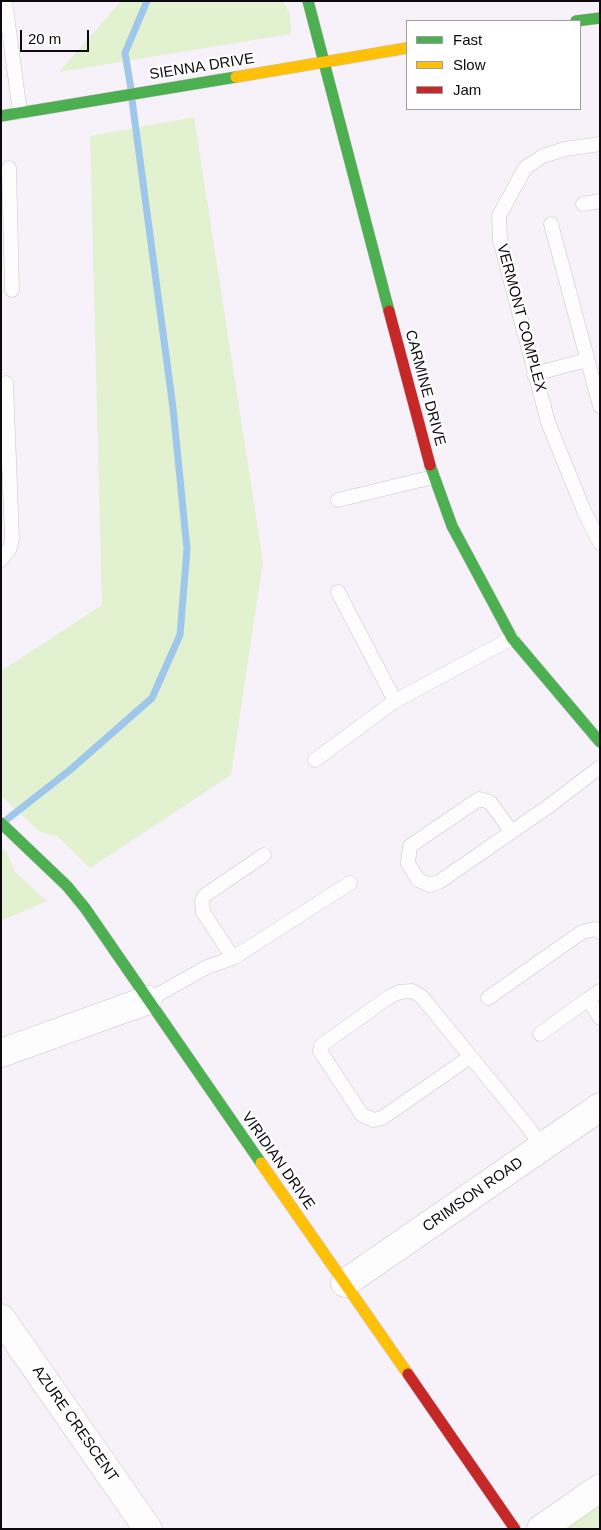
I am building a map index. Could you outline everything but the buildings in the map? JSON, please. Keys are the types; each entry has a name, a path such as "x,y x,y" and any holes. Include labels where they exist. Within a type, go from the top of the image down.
{"street":[{"name":"CARMINE DRIVE","path":"308,1 434,477 464,551 512,638 600,742"},
{"path":"581,20 600,18"},
{"name":"SIENNA DRIVE","path":"1,116 406,48"},
{"name":"VIRIDIAN DRIVE","path":"1,823 67,886 515,1529"},
{"path":"1,1052 148,1000"},
{"name":"CRIMSON ROAD","path":"346,1284 600,1107"},
{"name":"AZURE CRESCENT","path":"1,1318 148,1529"},
{"path":"541,1529 600,1488"}],"lane":[{"path":"5,1 20,112"},
{"name":"VERMONT COMPLEX","path":"600,144 565,149 544,156 526,168 511,192 500,216 500,240 548,422 584,511 600,543"},
{"path":"9,168 6,243 12,290"},
{"path":"583,204 600,201"},
{"path":"551,224 600,406"},
{"path":"534,374 587,360"},
{"path":"1,560 10,548 12,538 6,383"},
{"path":"338,500 434,477"},
{"path":"338,592 395,701"},
{"path":"315,760 395,701 512,638"},
{"path":"511,831 490,802 479,799 410,846 408,863 418,880 430,885 439,882 600,768"},
{"path":"233,958 203,912 202,901 204,896 264,855"},
{"path":"148,1000 207,967 233,958 350,883"},
{"path":"488,998 582,932 595,929 600,932"},
{"path":"470,1057 382,1118 374,1120 362,1115 320,1051 321,1046 326,1042 389,997 399,992 412,991 421,996 529,1128 542,1147"},
{"path":"540,1034 600,991"},
{"path":"588,1000 600,1018"}],"green space":[{"path":"121,1 283,1 290,14 291,34 59,72"},
{"path":"194,117 263,561 231,775 90,868 58,837 39,831 1,796 1,671 102,605 90,136"},
{"path":"1,848 7,853 15,872 47,901 1,921"},
{"path":"600,1500 600,1529 560,1529"}],"waterway":[{"path":"131,89 125,53 147,1"},
{"path":"5,821 70,770 152,698 180,635 187,549 173,408 132,100"}],"traffic: fast":[{"path":"308,1 389,311"},
{"path":"581,20 600,18"},
{"path":"1,116 236,77"},
{"path":"430,465 452,526 512,638 600,742"},
{"path":"1,823 67,886 85,908 261,1163"}],"traffic: slow":[{"path":"236,77 406,48"},
{"path":"261,1163 408,1374"}],"traffic: jam":[{"path":"389,311 430,465"},
{"path":"408,1374 515,1529"}]}
